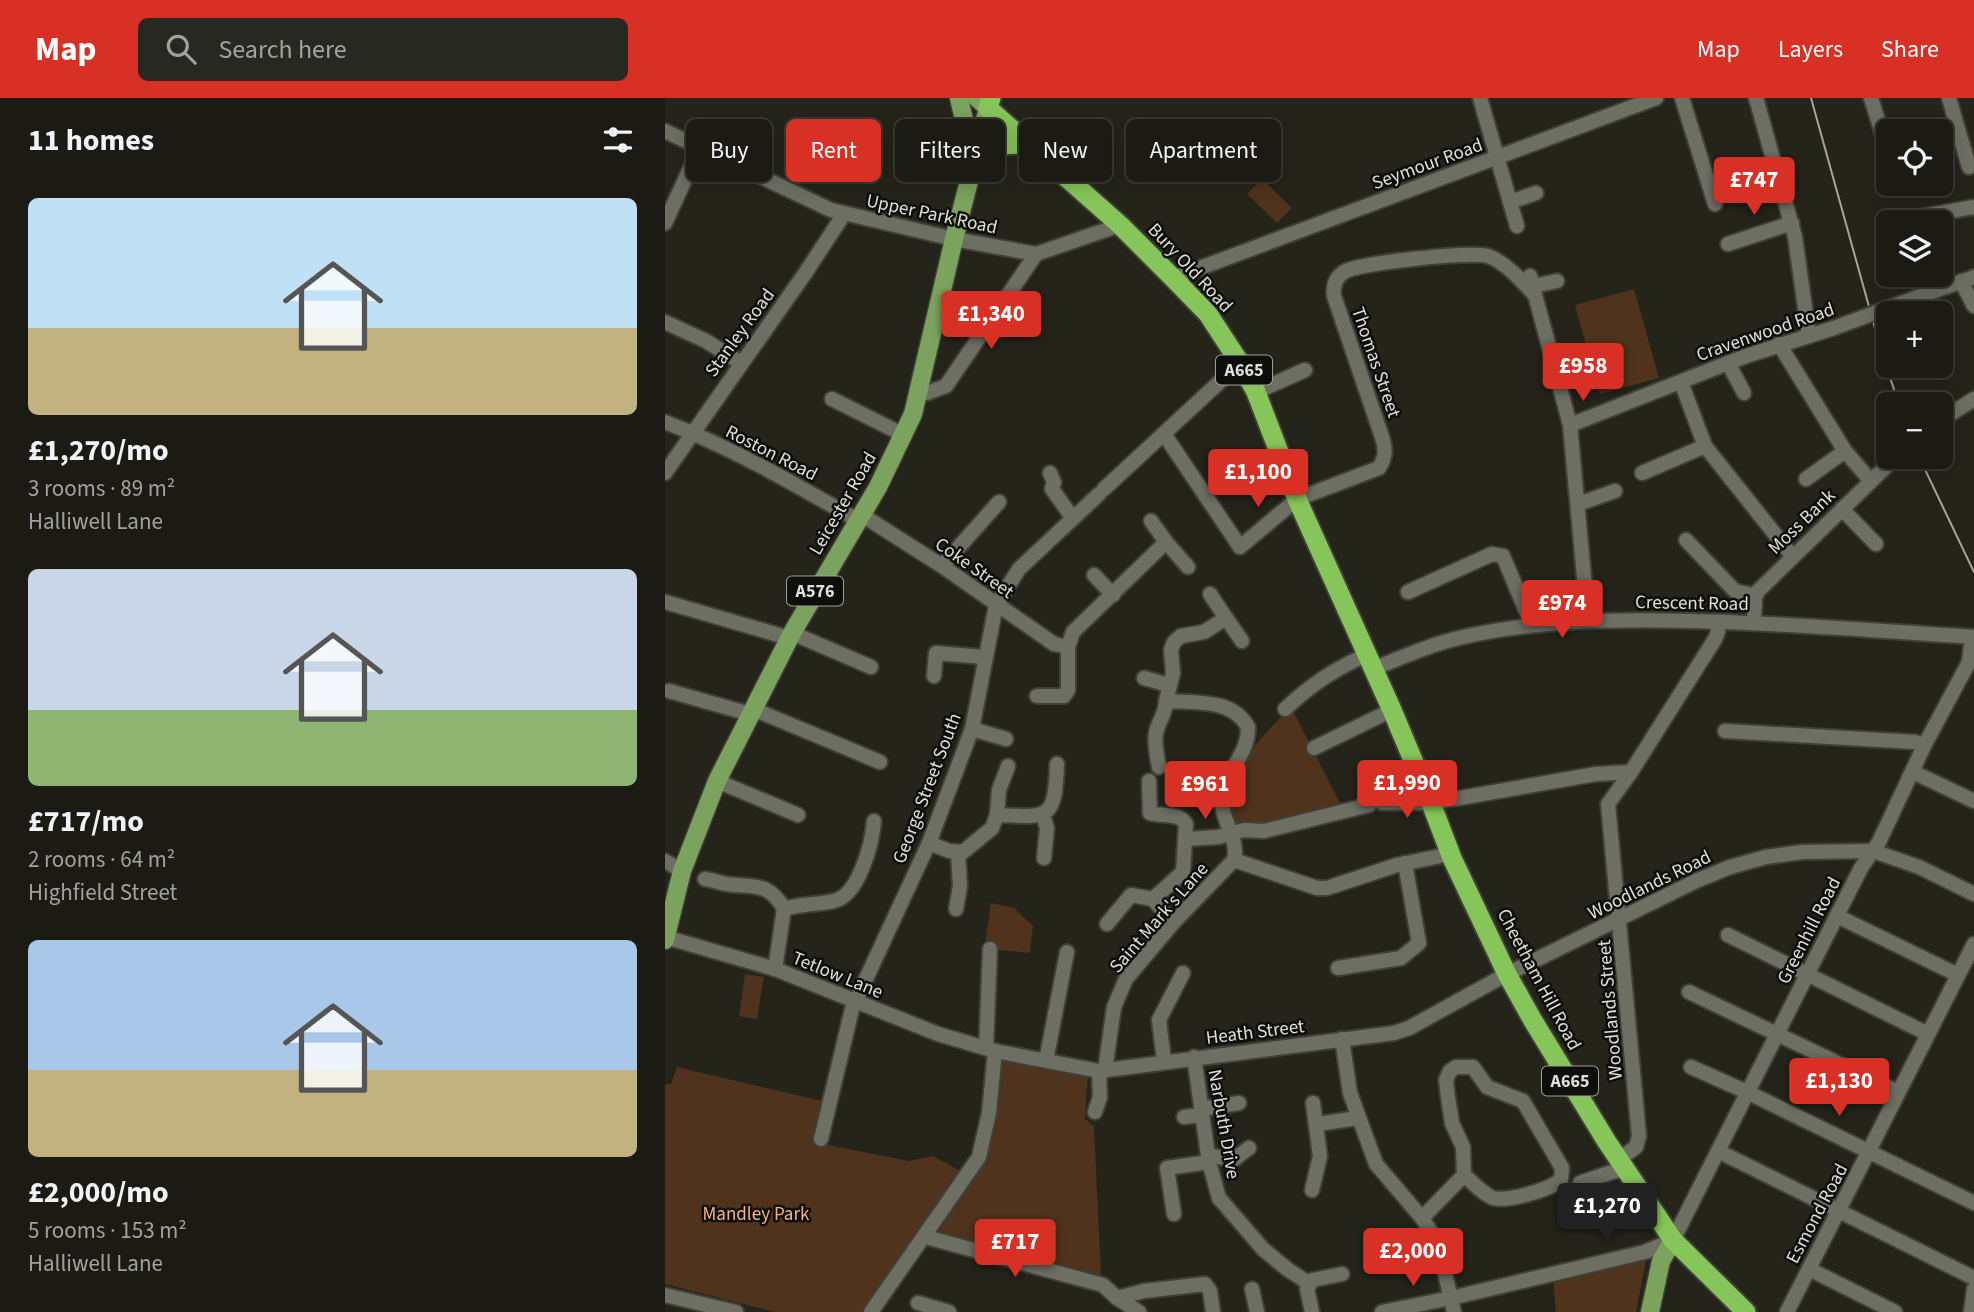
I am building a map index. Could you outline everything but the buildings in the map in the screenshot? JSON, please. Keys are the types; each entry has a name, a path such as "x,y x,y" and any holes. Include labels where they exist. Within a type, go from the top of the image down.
{"highway":[{"name":"Bury Old Road","path":"985,101 1019,133"},
{"name":"Bury Old Road","path":"1073,182 1120,225 1208,314 1240,363 1256,392 1297,499 1369,662"},
{"name":"Cheetham Hill Road","path":"1369,662 1392,709 1450,854 1507,974 1532,1019 1621,1164 1674,1240 1746,1312"}],"main road":[{"path":"959,98 964,119"},
{"name":"Leicester Road","path":"982,119 985,101"},
{"name":"Leicester Road","path":"665,938 682,871 717,781 791,636 860,518 913,414 969,182"},
{"path":"1650,1312 1661,1261 1674,1240"}],"street":[{"path":"1480,98 1517,226"},
{"name":"Seymour Road","path":"1173,278 1497,158 1627,103 1656,98"},
{"path":"1682,98 1715,204"},
{"path":"1756,98 1792,223 1809,336"},
{"path":"1871,98 1878,119"},
{"path":"1949,98 1969,167"},
{"path":"1953,131 1958,130"},
{"name":"Upper Park Road","path":"665,131 686,142"},
{"path":"665,223 686,177"},
{"name":"Upper Park Road","path":"768,182 844,214 1036,254 1120,225"},
{"path":"1510,202 1536,193"},
{"path":"1953,211 1974,207"},
{"name":"Stanley Road","path":"665,473 844,214"},
{"path":"1728,244 1792,223"},
{"path":"919,390 927,393 946,386 1036,254"},
{"name":"Thomas Street","path":"1164,434 1240,547 1297,499 1379,468 1385,453 1334,296 1335,282 1340,275 1353,268 1368,265 1476,254 1499,262 1532,285"},
{"path":"1967,279 1974,306"},
{"name":"Cravenwood Road","path":"1570,425 1779,344 1834,328 1967,279"},
{"path":"1557,281 1532,285 1570,425 1588,620"},
{"path":"665,322 706,341 741,363"},
{"path":"1779,344 1845,451 1870,480"},
{"name":"George Street South","path":"821,1139 855,1001 929,844 972,729 996,605 1019,569 1240,363"},
{"path":"1728,363 1744,393"},
{"path":"1256,392 1305,370"},
{"path":"1681,382 1705,446 1793,557"},
{"path":"832,399 904,435"},
{"path":"1953,412 1974,399"},
{"name":"Roston Road","path":"665,422 692,432 860,518"},
{"path":"1642,473 1705,446"},
{"path":"1806,479 1845,451"},
{"name":"Moss Bank","path":"1755,598 1766,582 1882,469"},
{"path":"1050,472 1054,482 1047,490 1072,517"},
{"path":"1578,505 1615,491"},
{"path":"942,566 999,502"},
{"path":"1842,509 1876,544"},
{"name":"Coke Street","path":"860,518 942,566 1054,644 1068,647"},
{"path":"1151,522 1188,567"},
{"path":"1686,540 1735,591 1755,598 1754,623"},
{"path":"1037,696 1064,696 1068,690 1068,647 1073,632 1166,542"},
{"path":"1408,592 1492,554 1503,556 1532,625"},
{"path":"1094,575 1113,595"},
{"path":"1210,594 1241,641"},
{"path":"665,602 791,636 871,667"},
{"path":"1159,767 1155,746 1156,730 1165,715 1173,673 1171,650 1174,642 1181,636 1204,632 1226,618"},
{"name":"Crescent Road","path":"1285,709 1332,670 1417,651 1461,637 1532,625 1588,620 1718,622 1973,637"},
{"name":"Woodlands Street","path":"1621,1164 1636,1147 1639,1136 1608,804 1632,772 1715,639 1718,622"},
{"name":"Greenhill Road","path":"1674,1240 1861,868 1873,852 1969,662 1973,637"},
{"path":"933,676 931,651 984,657"},
{"path":"1144,678 1169,685"},
{"path":"669,691 751,712 880,762"},
{"name":"Saint Mark's Lane","path":"1095,1112 1100,1097 1114,1007 1126,979 1173,923 1234,860 1235,848 1223,807 1223,792 1245,746 1248,727 1229,707 1166,701"},
{"path":"1314,748 1392,709"},
{"path":"972,729 1006,739"},
{"path":"1725,731 1915,742 1924,747"},
{"path":"997,815 1043,815 1051,808 1056,795 1057,764"},
{"path":"929,844 958,853 968,850 992,828 997,815 999,790 1008,766"},
{"path":"1186,839 1218,837 1244,830 1264,831 1375,804 1431,803 1597,774 1632,772"},
{"path":"1913,772 1974,801"},
{"path":"717,781 798,815"},
{"path":"1150,781 1150,813 1184,819 1186,824 1183,872 1153,899"},
{"path":"1043,815 1047,828 1044,858"},
{"path":"784,909 796,904 832,902 852,890 872,839 874,821"},
{"name":"Woodlands Road","path":"1507,974 1696,881 1752,861 1802,852 1873,852 1919,867 1974,894"},
{"path":"956,909 960,886 958,853"},
{"path":"1234,860 1317,888 1341,884 1405,863 1450,854"},
{"path":"665,861 682,871"},
{"path":"1338,968 1401,958 1419,943 1405,863"},
{"path":"705,879 754,885 769,890 784,909 775,969"},
{"path":"1107,924 1128,891 1153,899 1173,923"},
{"path":"1837,916 1958,975"},
{"path":"1728,936 1928,1034"},
{"name":"Tetlow Lane","path":"665,938 775,969 937,1034 991,1049"},
{"name":"Esmond Road","path":"1787,1312 1974,944"},
{"path":"871,1312 926,1237 979,1157 989,1113 990,949"},
{"path":"1046,1061 1067,952"},
{"path":"1164,1061 1159,1020 1184,973"},
{"name":"Heath Street","path":"991,1049 1102,1071 1394,1033 1409,1028 1507,974"},
{"path":"1689,992 1898,1092"},
{"path":"1342,1039 1347,1078 1358,1118 1376,1164 1422,1218 1438,1243 1453,1305"},
{"name":"Narbuth Drive","path":"1194,1057 1208,1158 1219,1198 1263,1249 1310,1284"},
{"path":"1422,1218 1464,1175 1463,1147 1452,1123 1446,1080 1450,1071 1467,1066 1473,1067 1487,1087 1519,1099 1526,1105 1563,1174 1562,1180 1550,1187 1506,1199 1492,1197 1464,1175"},
{"path":"1692,1067 1974,1203"},
{"path":"1184,1117 1239,1103"},
{"path":"1312,1190 1320,1156 1313,1103"},
{"path":"1317,1124 1358,1118"},
{"path":"1174,1214 1167,1168 1208,1158 1233,1160 1249,1148"},
{"path":"1717,1151 1974,1278"},
{"path":"1580,1183 1621,1164"},
{"path":"926,1237 1103,1285 1139,1312"},
{"path":"1383,1312 1453,1305 1645,1252 1674,1240"},
{"path":"1809,1269 1895,1312"},
{"path":"1312,1312 1307,1289 1312,1280 1342,1274"},
{"path":"1117,1298 1145,1291 1205,1284 1210,1291 1213,1312"},
{"path":"1252,1289 1257,1312"},
{"path":"1971,1312 1974,1289"},
{"path":"665,1295 736,1312"},
{"path":"918,1303 944,1311"}],"green space":[{"path":"1259,182 1265,182 1292,208 1277,223 1247,194"},
{"path":"1634,289 1659,378 1600,394 1575,305"},
{"path":"1291,707 1342,807 1274,825 1235,825 1229,809 1235,777 1255,745"},
{"path":"991,903 1014,908 1033,926 1030,953 990,949 985,945"},
{"path":"745,974 764,977 757,1019 739,1016"},
{"path":"998,1059 1088,1073 1085,1119 1094,1126 1101,1276 938,1233 983,1160"},
{"name":"Mandley Park","path":"677,1067 822,1101 813,1142 909,1161 933,1156 960,1171 867,1312 775,1312 665,1284 665,1084 671,1084"},
{"path":"1647,1256 1636,1312 1556,1312 1553,1277"}],"tram line":[{"path":"1811,98 1895,392"},
{"path":"1925,469 1974,572"}]}
